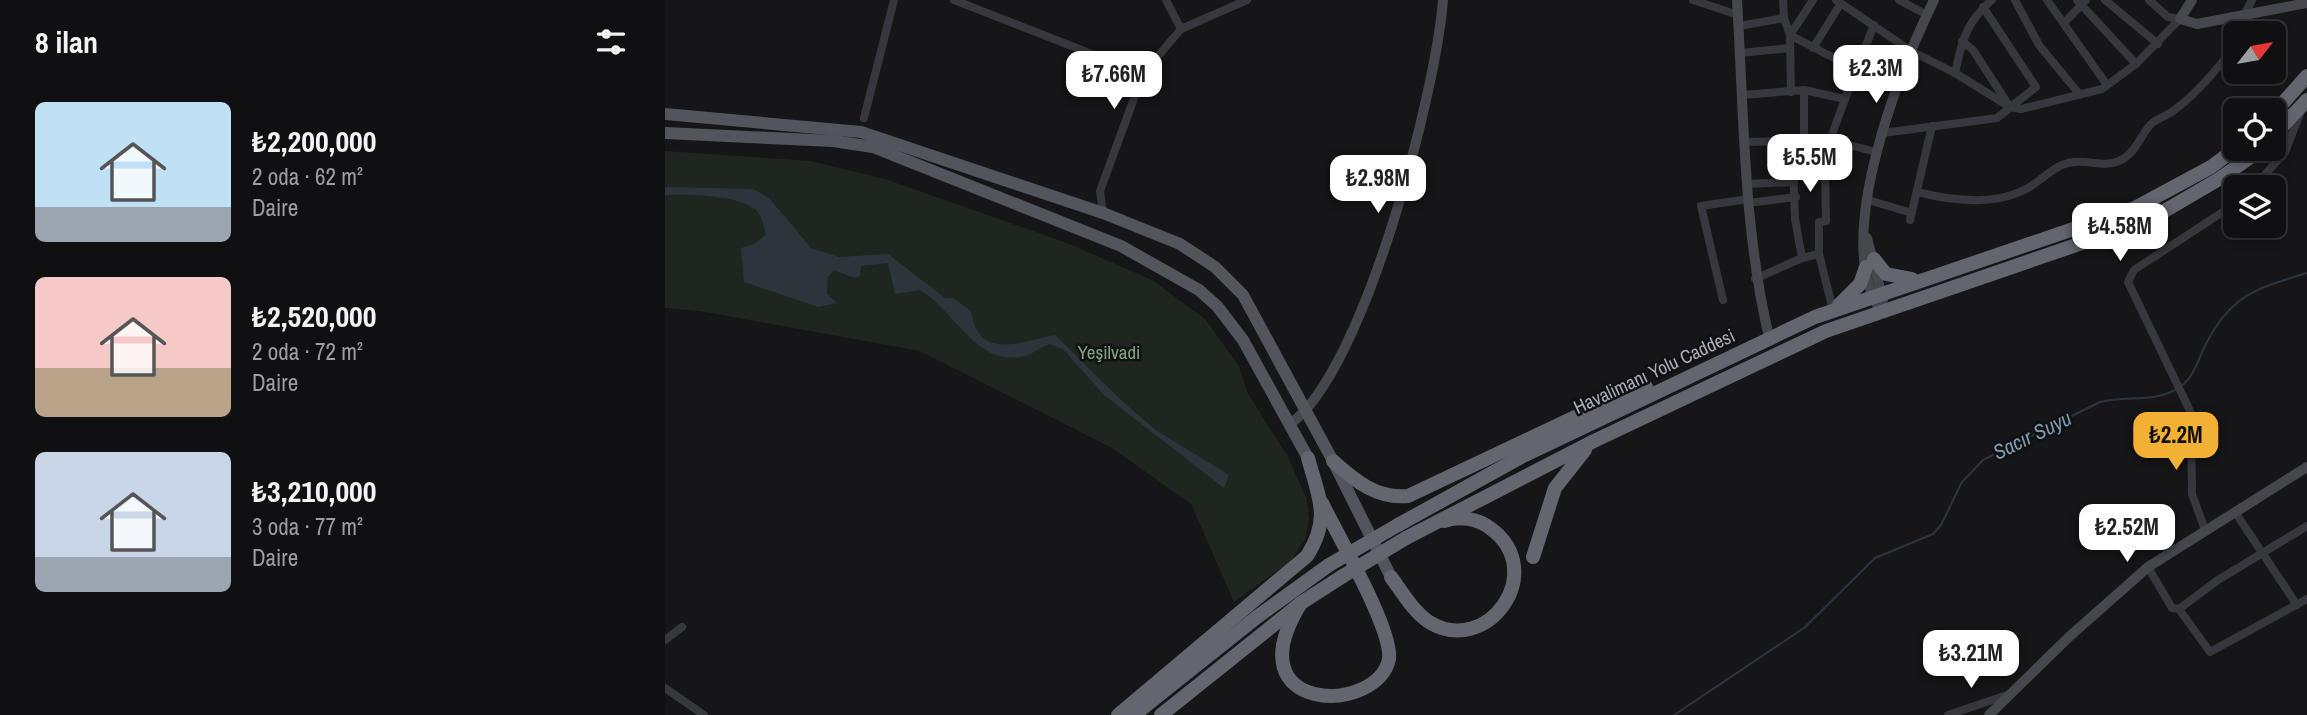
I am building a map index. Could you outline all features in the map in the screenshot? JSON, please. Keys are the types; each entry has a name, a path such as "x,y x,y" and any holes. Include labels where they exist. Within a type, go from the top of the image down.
{"highway":[{"path":"2286,99 2307,76"},
{"path":"2286,123 2305,103"},
{"name":"Havalimanı Yolu Caddesi","path":"1134,715 1257,617 1329,565 1521,457 1729,359 1769,337 1877,294 2135,208 2223,158"},
{"name":"Havalimanı Yolu Caddesi","path":"1161,715 1301,603 1429,525 1594,441 1826,331 2149,220 2244,161"},
{"path":"1833,310 1860,284 1870,263 1892,277 1920,280"},
{"path":"1333,461 1366,488 1383,495 1408,496 1575,417 1698,365 1729,359"},
{"path":"1533,557 1555,488 1564,473 1594,441"},
{"path":"1301,603 1284,635 1281,652 1290,683 1299,693 1323,704 1352,701 1365,694 1384,674 1389,658 1383,627 1322,503 1308,457"},
{"path":"1118,715 1307,556 1322,524 1322,503"},
{"path":"1391,577 1409,602 1430,622 1455,629 1490,621 1507,601 1516,575 1510,552 1499,534 1487,525 1472,520 1454,518 1429,525"}],"main road":[{"path":"665,114 861,132 1103,213 1180,244 1215,267 1243,295 1333,461 1391,577"},
{"path":"665,133 833,141 873,147 1121,246 1174,274 1217,306 1243,340 1308,457"}],"street":[{"path":"865,118 894,0"},
{"path":"954,0 1143,74"},
{"path":"1166,0 1181,29"},
{"path":"1103,213 1100,191 1143,74 1181,29 1247,0"},
{"path":"1290,424 1307,412 1338,363 1380,262 1429,98 1440,41 1443,0"},
{"path":"1693,0 1738,20 1784,18"},
{"path":"1737,0 1755,279 1769,337"},
{"path":"1783,0 1784,18 1790,35 1791,92"},
{"path":"1790,35 1813,0"},
{"path":"1899,0 1927,15"},
{"path":"1882,311 1864,225 1876,152 1911,51 1934,0"},
{"path":"1955,73 1962,41 1975,14 1992,0"},
{"path":"2015,0 2039,45 2080,95"},
{"path":"2047,0 2108,85"},
{"path":"2105,0 2158,44"},
{"path":"2149,0 2168,17 2197,24 2305,2"},
{"path":"1813,48 1838,2 1911,51 1955,73 2010,107 2021,109 2080,95 2108,85 2158,44 2181,19 2192,0"},
{"path":"2242,21 2252,0"},
{"path":"2064,23 2082,1 2136,64"},
{"path":"1883,133 1997,118 2036,87 1983,7"},
{"path":"1833,310 1819,254 1817,228 1819,222 1826,221 1825,179 1830,140 1874,25"},
{"path":"1790,35 1855,69"},
{"path":"1962,41 1973,50 2010,107"},
{"path":"1740,53 1789,48"},
{"path":"1917,192 1952,201 2010,195 2024,191 2061,165 2080,159 2110,164 2120,161 2131,154 2151,125 2173,112 2214,75 2223,62"},
{"path":"1742,95 1804,90 1845,99"},
{"path":"1804,90 1804,140"},
{"path":"2265,175 2285,152 2305,103"},
{"path":"1868,200 1911,217 1932,126"},
{"path":"1745,142 1830,140 1876,152"},
{"path":"1792,142 1795,219 1801,258"},
{"path":"1747,184 1794,182"},
{"path":"1723,300 1701,206 1796,197"},
{"path":"2205,530 2193,500 2191,472 2194,428 2185,399 2129,289 2130,275 2223,212"},
{"path":"1755,279 1801,258 1819,254"},
{"path":"1989,715 2007,695 2148,567 2307,467"},
{"path":"2235,512 2297,605"},
{"path":"2148,567 2172,608 2179,609 2263,552 2307,526"},
{"path":"2179,609 2210,652 2307,599"},
{"path":"665,640 682,627"},
{"path":"665,688 704,715"},
{"path":"1948,715 2007,695"}],"green space":[{"name":"Yeşilvadi","path":"665,151 810,161 885,179 1067,243 1152,280 1205,319 1239,366 1247,392 1288,457 1307,500 1309,520 1305,540 1290,562 1234,602 1191,504 1112,448 920,351 700,311 665,308"}],"shaded area":[{"path":"665,187 753,189 769,198 811,248 839,257 888,254 945,298 953,298 971,311 975,327 982,337 991,342 1015,344 1055,335 1122,401 1157,431 1229,475 1224,488 1104,395 1063,349 1049,344 1025,356 993,354 979,346 933,299 920,290 895,294 888,263 861,266 860,276 855,278 834,270 827,278 827,294 837,303 818,307 744,282 741,248 754,244 766,235 758,212 748,205 726,198 665,195"}],"waterway":[{"name":"Sacır Suyu","path":"2183,385 2194,371 2216,326 2237,303 2260,289 2307,273"},
{"name":"Sacır Suyu","path":"1674,715 1804,628 1875,558 1933,534 1941,525 1962,482 1983,460 2100,402 2147,398 2175,390"}]}
